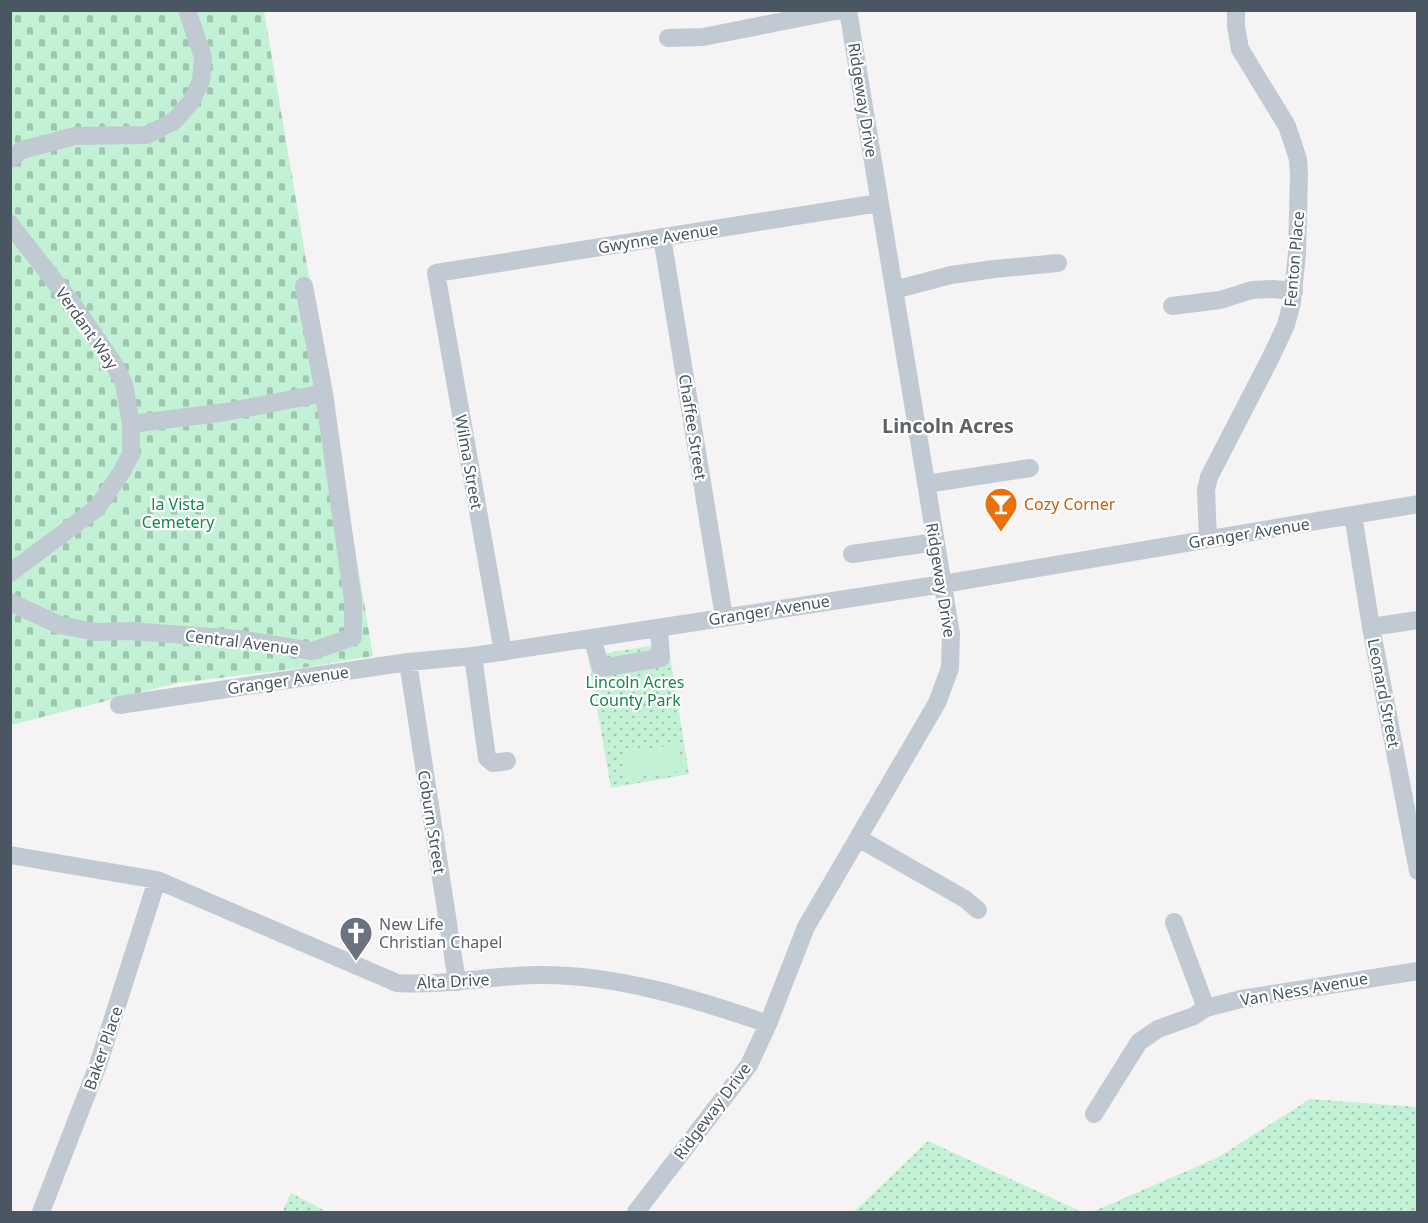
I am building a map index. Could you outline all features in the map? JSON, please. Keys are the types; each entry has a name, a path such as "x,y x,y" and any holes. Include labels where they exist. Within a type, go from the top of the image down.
{"street":[{"path":"10,159 22,150 75,136 147,135 174,121 191,102 201,81 203,57 187,10"},
{"path":"668,38 703,37 840,10"},
{"name":"Ridgeway Drive","path":"636,1212 748,1065 768,1024 806,927 937,704 950,668 951,634 848,10"},
{"name":"Fenton Place","path":"1208,539 1206,490 1209,477 1286,326 1294,291 1297,253 1298,159 1287,126 1240,49 1236,10"},
{"name":"Gwynne Avenue","path":"436,273 879,203"},
{"name":"Verdant Way","path":"10,224 77,310 114,364 124,384 131,424 130,454 121,474 97,508 10,573"},
{"name":"Chaffee Street","path":"662,237 724,617"},
{"path":"894,290 951,275 1058,263"},
{"name":"Wilma Street","path":"436,273 503,652"},
{"path":"131,424 226,412 324,393 304,286"},
{"path":"1172,306 1220,300 1252,290 1294,291"},
{"name":"Central Avenue","path":"10,602 59,625 96,632 129,631 239,639 312,651 353,637 353,601 324,393"},
{"path":"926,484 1030,468"},
{"name":"Granger Avenue","path":"119,705 659,628 943,584 1418,504"},
{"name":"Leonard Street","path":"1353,515 1371,627 1418,871"},
{"path":"852,554 936,542"},
{"path":"1371,627 1418,620"},
{"path":"592,638 601,668 661,658 659,628"},
{"path":"472,656 487,758 493,763 507,761"},
{"name":"Coburn Street","path":"408,662 457,982"},
{"path":"858,838 965,899 978,910"},
{"name":"Alta Drive","path":"10,855 157,880 397,982 417,984 535,975 574,976 706,1002 768,1024"},
{"name":"Baker Place","path":"41,1212 98,1065 157,880"},
{"path":"1174,922 1200,1012"},
{"name":"Van Ness Avenue","path":"1094,1114 1139,1042 1158,1029 1200,1012 1259,995 1418,971"}],"green space":[{"name":"la Vista Cemetery","path":"11,11 264,11 373,656 302,668 177,683 11,725"},
{"name":"Lincoln Acres County Park","path":"668,643 689,774 611,788 588,656"},
{"path":"678,744 683,770 627,779 622,754"},
{"path":"1310,1099 1417,1107 1417,1212 1092,1212 1217,1158"},
{"path":"928,1141 1082,1212 854,1212"},
{"path":"291,1193 327,1212 282,1212"}],"place":[{"name":"Cozy Corner","path":"1001,533"},
{"name":"New Life Christian Chapel","path":"356,962"}],"district":[{"name":"Lincoln Acres","path":"948,426"}]}
